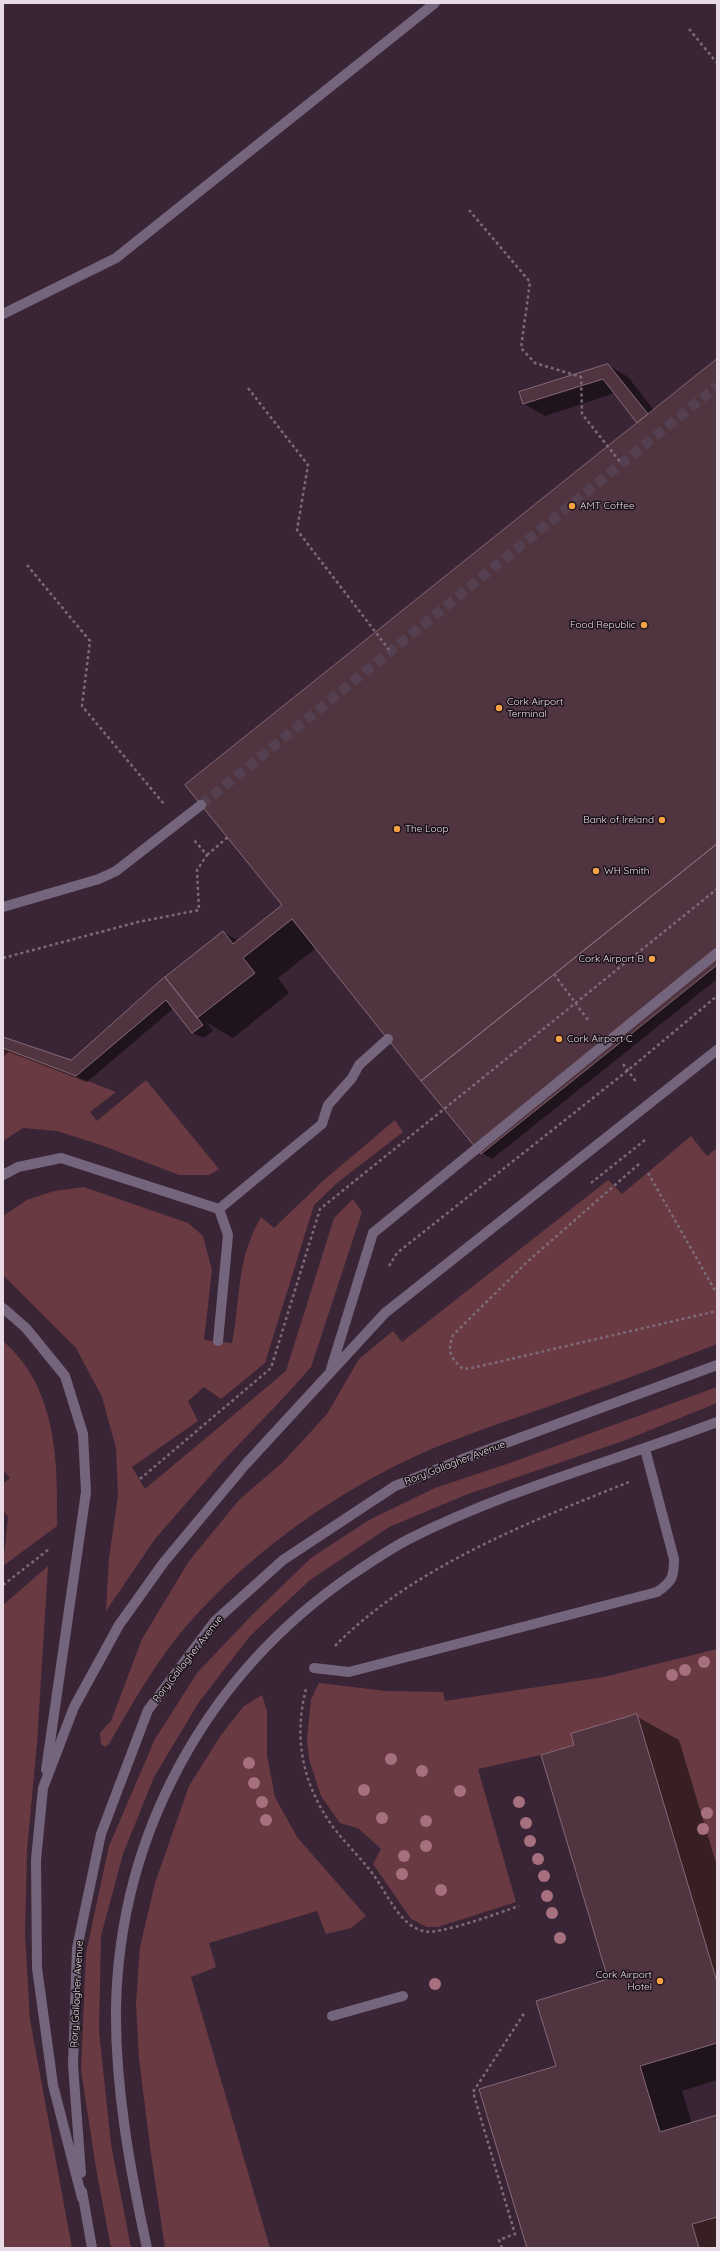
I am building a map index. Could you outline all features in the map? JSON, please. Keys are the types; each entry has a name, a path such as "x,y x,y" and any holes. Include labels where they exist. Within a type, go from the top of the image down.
{"street":[{"path":"3,314 116,258 436,3"},
{"path":"3,907 99,879 116,871 201,805"},
{"path":"330,1371 373,1233 717,953"},
{"path":"219,1209 322,1124 328,1105 352,1078 359,1065 388,1039"},
{"path":"43,1788 74,1707 119,1626 164,1562 245,1465 330,1371 385,1313 717,1050"},
{"path":"3,1175 18,1167 61,1158 219,1209"},
{"path":"218,1341 228,1235 219,1209"},
{"path":"3,1308 26,1328 65,1376 83,1434 86,1492 43,1788 36,1860 37,1968 52,2085 82,2198"},
{"name":"Rory Gallagher Avenue","path":"92,2248 82,2198 74,2065 77,1948 101,1834 148,1710 215,1621 282,1560 396,1486 468,1457 717,1365"},
{"path":"147,2248 122,2099 116,2009 118,1972 126,1913 140,1860 162,1799 190,1745 222,1698 256,1656 321,1596 376,1558 439,1525 532,1488 645,1449 717,1422"},
{"path":"314,1668 350,1672 657,1592 669,1584 674,1573 674,1559 645,1449"},
{"path":"332,2016 402,1996"}],"path":[{"path":"689,29 717,63"},
{"path":"469,210 530,282 521,348 535,363 580,377 582,414 621,463"},
{"path":"248,388 308,465 297,530 390,651"},
{"path":"27,565 90,641 82,706 207,855"},
{"path":"3,958 138,922 199,910 197,870 207,855 228,837"},
{"path":"140,1479 272,1368 320,1209 717,889"},
{"path":"554,974 588,1020"},
{"path":"397,1253 627,1071 717,996"},
{"path":"623,1064 642,1090"},
{"path":"639,1164 527,1262 453,1335 450,1346 453,1360 463,1369 472,1368 717,1311"},
{"path":"648,1172 717,1294"},
{"path":"519,1906 443,1930 425,1932 412,1928 404,1920 372,1873 334,1827 316,1801 306,1777 299,1730 301,1708 314,1668 345,1636 375,1611 429,1575 518,1527 652,1473"},
{"path":"3,1585 48,1550"},
{"path":"502,2248 499,2240 515,2234 473,2092 525,2012"}],"shaded area":[{"path":"3,1048 116,1092 90,1112 97,1121 146,1080 219,1169 209,1175 179,1175 101,1145 57,1131 23,1128 3,1141"},
{"path":"395,1120 403,1132 337,1183 314,1205 265,1363 221,1399 204,1387 188,1401 198,1421 132,1467 145,1489 286,1371 334,1218 353,1199 362,1212 311,1367 223,1461 155,1539 106,1611 109,1558 118,1495 116,1448 102,1397 76,1348 3,1275 3,1216 27,1200 54,1191 84,1187 188,1223 203,1236 212,1270 204,1340 232,1343 243,1264 247,1248 261,1217 274,1228 324,1180"},
{"path":"691,1136 707,1156 717,1148 717,1344 450,1442 393,1467 333,1501 304,1520 250,1562 201,1610 178,1636 150,1675 109,1744 105,1747 101,1744 100,1733 111,1721 142,1639 189,1561 239,1500 283,1462 327,1414 359,1359 393,1331 402,1342 608,1180 622,1194"},
{"path":"3,1341 21,1360 34,1381 44,1403 51,1427 55,1451 57,1476 57,1526 3,1566 8,1517 3,1510 3,1484 10,1478 3,1470"},
{"path":"717,1387 717,1403 623,1441 468,1494 389,1527 310,1580 250,1636 199,1702 154,1777 123,1854 101,1936 99,2031 111,2144 131,2248 111,2248 96,2168 81,2070 86,1953 109,1846 155,1739 197,1673 253,1614 311,1558 369,1520 435,1488 507,1464"},
{"path":"48,1566 37,1743 27,1850 25,1934 30,2020 72,2248 3,2248 3,1605"},
{"path":"717,1649 717,1982 637,1715 571,1734 574,1745 541,1755 478,1769 516,1902 438,1927 427,1927 411,1919 373,1864 381,1849 358,1828 340,1823 321,1796 309,1759 307,1738 311,1700 319,1683 386,1691 443,1692 445,1701 604,1677"},
{"path":"262,1695 267,1711 267,1755 275,1797 297,1837 366,1916 351,1928 326,1934 317,1911 209,1943 216,1967 191,1977 270,2248 165,2248 139,2059 136,2004 140,1947 155,1883 189,1786 221,1735 244,1706"},
{"path":"717,2217 717,2248 699,2248 692,2224"}],"building":[{"name":"Cork Airport Terminal","path":"717,359 717,844 421,1081 292,919 243,958 255,973 197,1018 165,977 223,931 233,944 282,905 185,785"},
{"path":"608,364 648,414 637,423 603,379 523,404 519,392"},
{"path":"717,844 717,965 481,1154 421,1081"},
{"path":"165,977 203,1025 192,1033 166,1000 76,1076 3,1048 3,1037 71,1060"},
{"name":"Cork Airport Hotel","path":"637,1714 717,1982 717,2043 640,2066 660,2132 717,2115 717,2217 692,2224 699,2248 527,2248 479,2089 556,2066 536,2001 608,1979 541,1755 574,1745 571,1734"}],"tunnel":[{"path":"201,805 717,386"}],"place":[{"name":"AMT Coffee","path":"572,506"},
{"name":"Food Republic","path":"644,625"},
{"name":"Cork Airport Terminal","path":"499,708"},
{"name":"Bank of Ireland","path":"662,820"},
{"name":"The Loop","path":"397,829"},
{"name":"WH Smith","path":"596,871"},
{"name":"Cork Airport B","path":"652,959"},
{"name":"Cork Airport C","path":"559,1039"},
{"name":"Cork Airport Hotel","path":"660,1981"}]}
